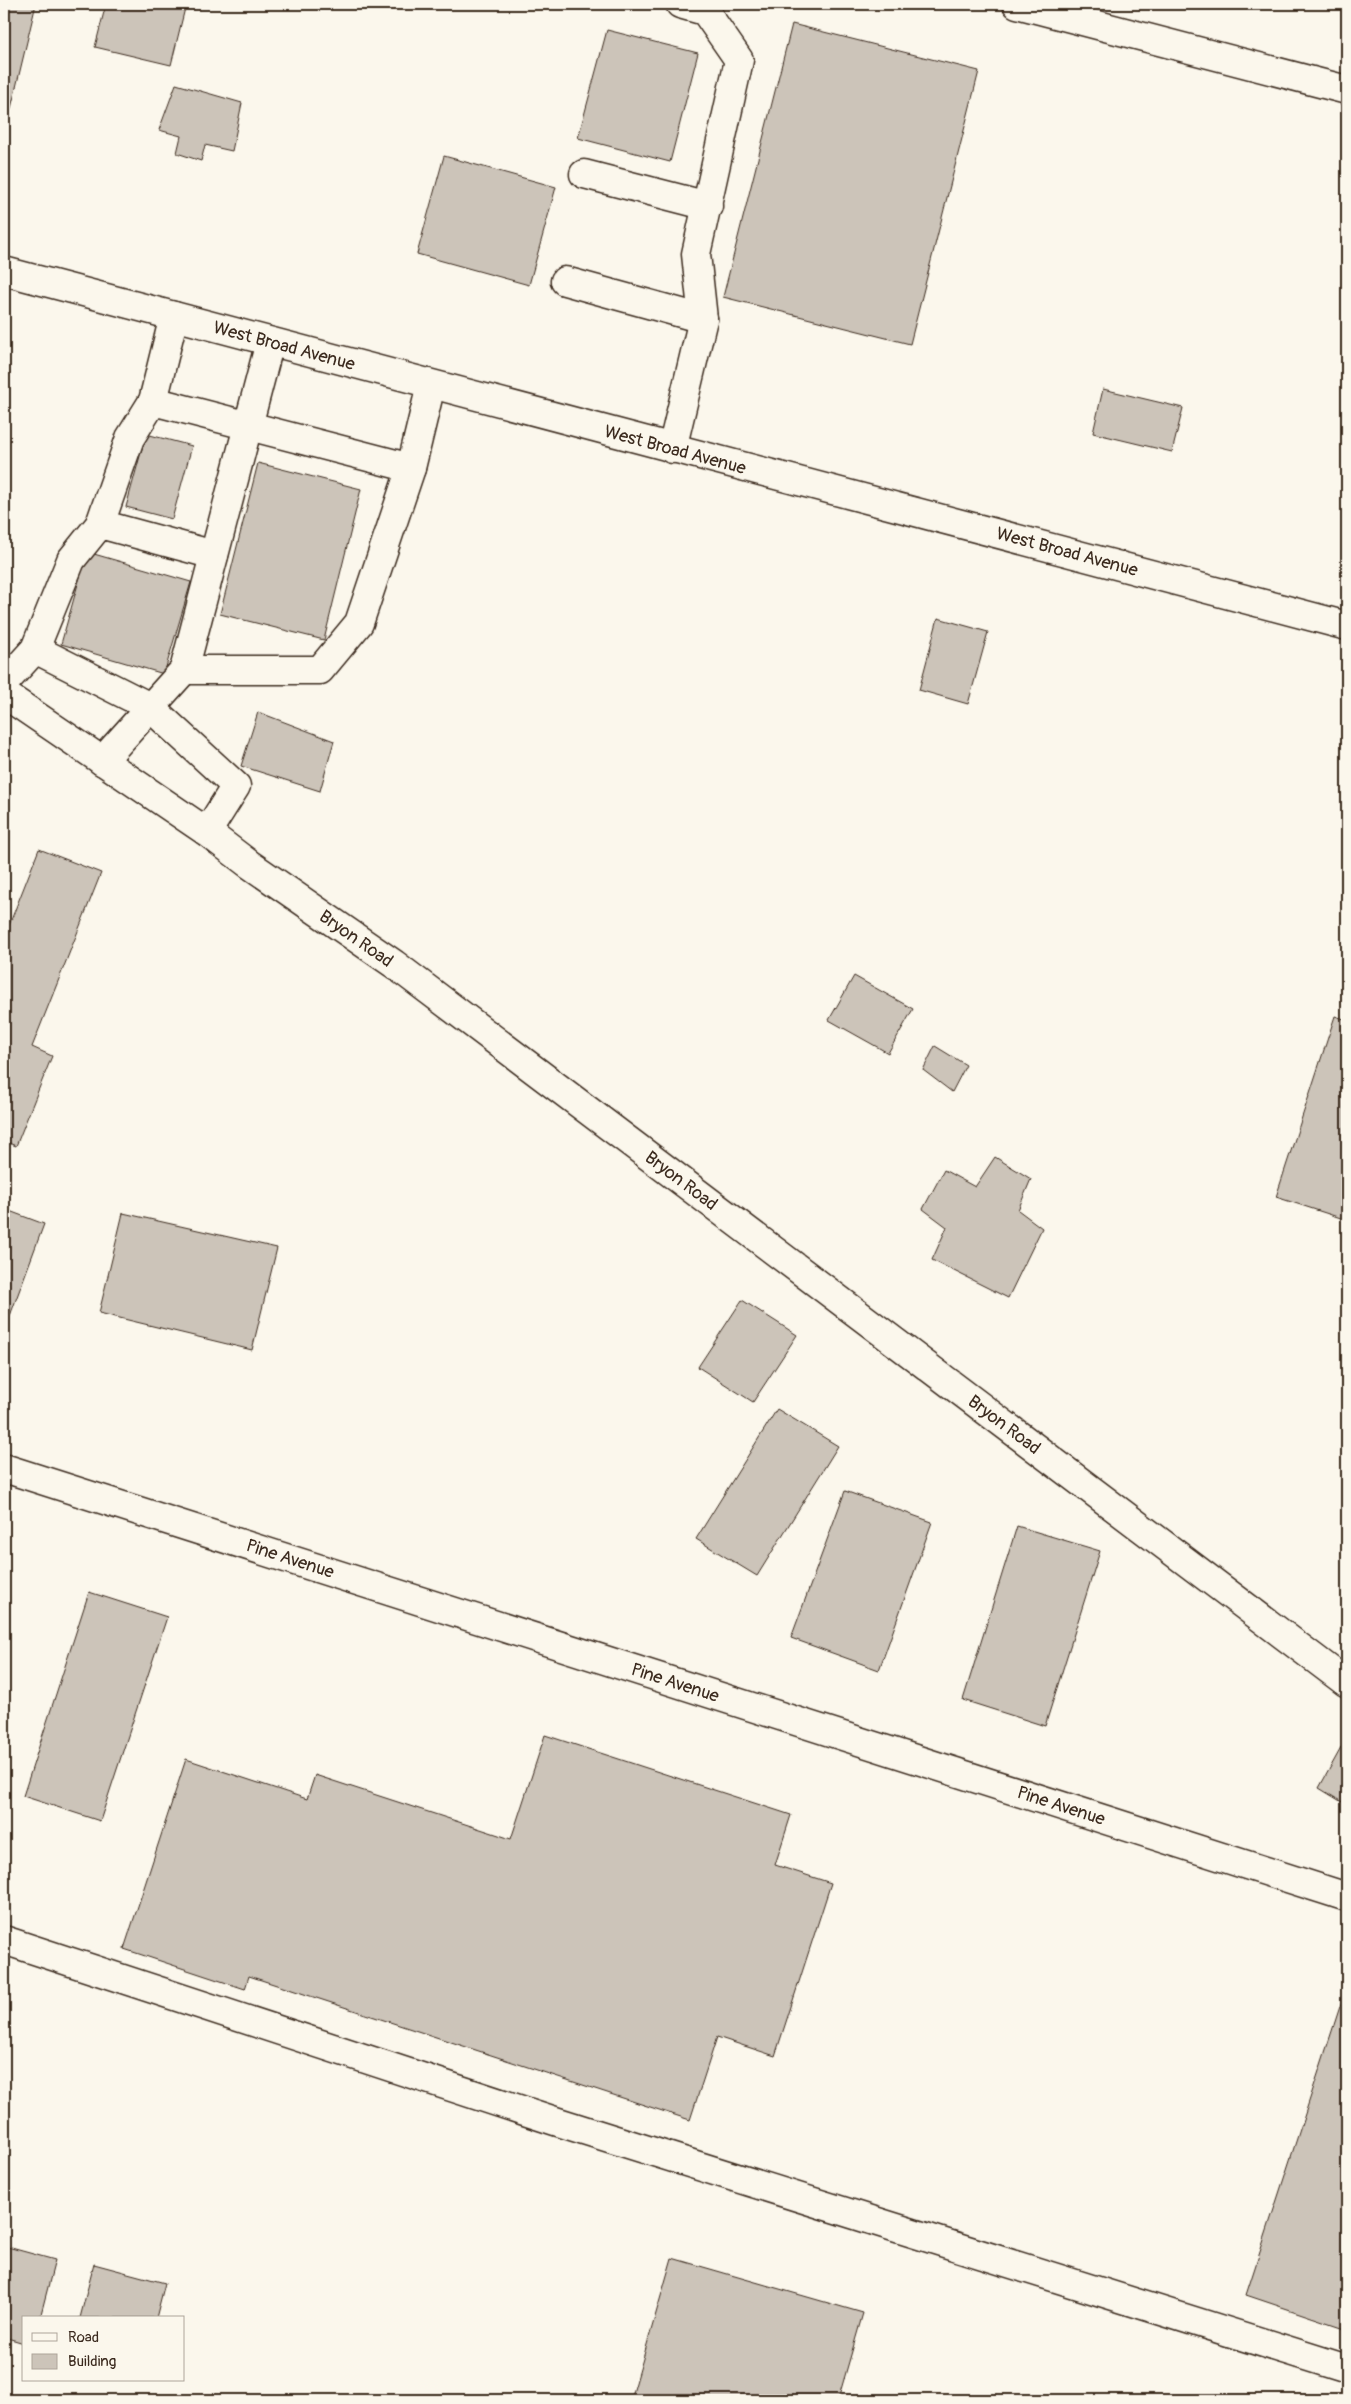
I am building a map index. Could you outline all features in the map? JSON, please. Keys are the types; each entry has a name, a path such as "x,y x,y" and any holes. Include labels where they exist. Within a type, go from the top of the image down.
{"main road":[{"path":"672,449 703,320 696,254 739,60 705,11 680,4"},
{"path":"1017,4 1347,90"},
{"path":"584,174 708,206"},
{"name":"West Broad Avenue","path":"4,271 1347,626"},
{"path":"565,281 703,320"},
{"path":"4,683 35,649 71,560 100,524 130,438 153,401 174,316"},
{"path":"102,762 184,670 270,342"},
{"path":"184,670 320,670 359,623 411,468 431,385"},
{"path":"153,401 411,468"},
{"path":"100,524 214,556"},
{"path":"35,649 150,707 236,786 207,832"},
{"name":"Bryon Road","path":"4,694 207,832 249,864 394,964 1347,1684"},
{"name":"Pine Avenue","path":"4,1468 1347,1897"},
{"path":"4,1940 555,2122 1347,2369"}],"building":[{"path":"4,4 36,4 7,125 4,124"},
{"path":"106,4 186,4 171,65 95,47"},
{"path":"792,24 979,71 910,344 723,297"},
{"path":"607,30 698,53 670,162 578,138"},
{"path":"176,84 242,103 232,151 205,145 201,161 177,153 181,136 159,130"},
{"path":"444,156 556,187 529,285 417,254"},
{"path":"1103,389 1183,408 1172,452 1093,433"},
{"path":"146,434 192,446 172,519 126,507"},
{"path":"258,463 361,489 324,640 220,614"},
{"path":"87,552 191,582 164,674 61,644"},
{"path":"938,618 988,632 968,704 919,690"},
{"path":"258,712 334,741 320,791 241,766"},
{"path":"39,849 101,873 32,1047 52,1056 16,1146 4,1141 4,938"},
{"path":"854,976 913,1009 888,1053 829,1020"},
{"path":"1335,1016 1347,1020 1347,1220 1276,1197"},
{"path":"935,1046 966,1065 952,1092 923,1070"},
{"path":"995,1157 1031,1179 1018,1210 1042,1228 1008,1298 932,1260 947,1227 923,1209 944,1170 975,1187"},
{"path":"4,1209 44,1224 4,1332"},
{"path":"123,1213 277,1248 252,1350 99,1313"},
{"path":"742,1300 797,1335 753,1402 698,1367"},
{"path":"777,1409 838,1446 757,1576 696,1539"},
{"path":"845,1491 932,1522 879,1670 791,1638"},
{"path":"1017,1526 1100,1551 1045,1726 963,1700"},
{"path":"89,1592 167,1617 100,1821 23,1796"},
{"path":"545,1735 791,1815 775,1865 831,1883 775,2056 717,2037 690,2120 249,1976 245,1989 124,1949 186,1759 307,1799 315,1775 511,1839"},
{"path":"1347,1740 1347,1805 1319,1788"},
{"path":"1347,1985 1347,2329 1246,2295"},
{"path":"4,2246 55,2260 41,2316 22,2316 22,2342 4,2337"},
{"path":"672,2258 863,2313 838,2400 631,2400"},
{"path":"94,2264 165,2283 157,2316 81,2316"}]}
